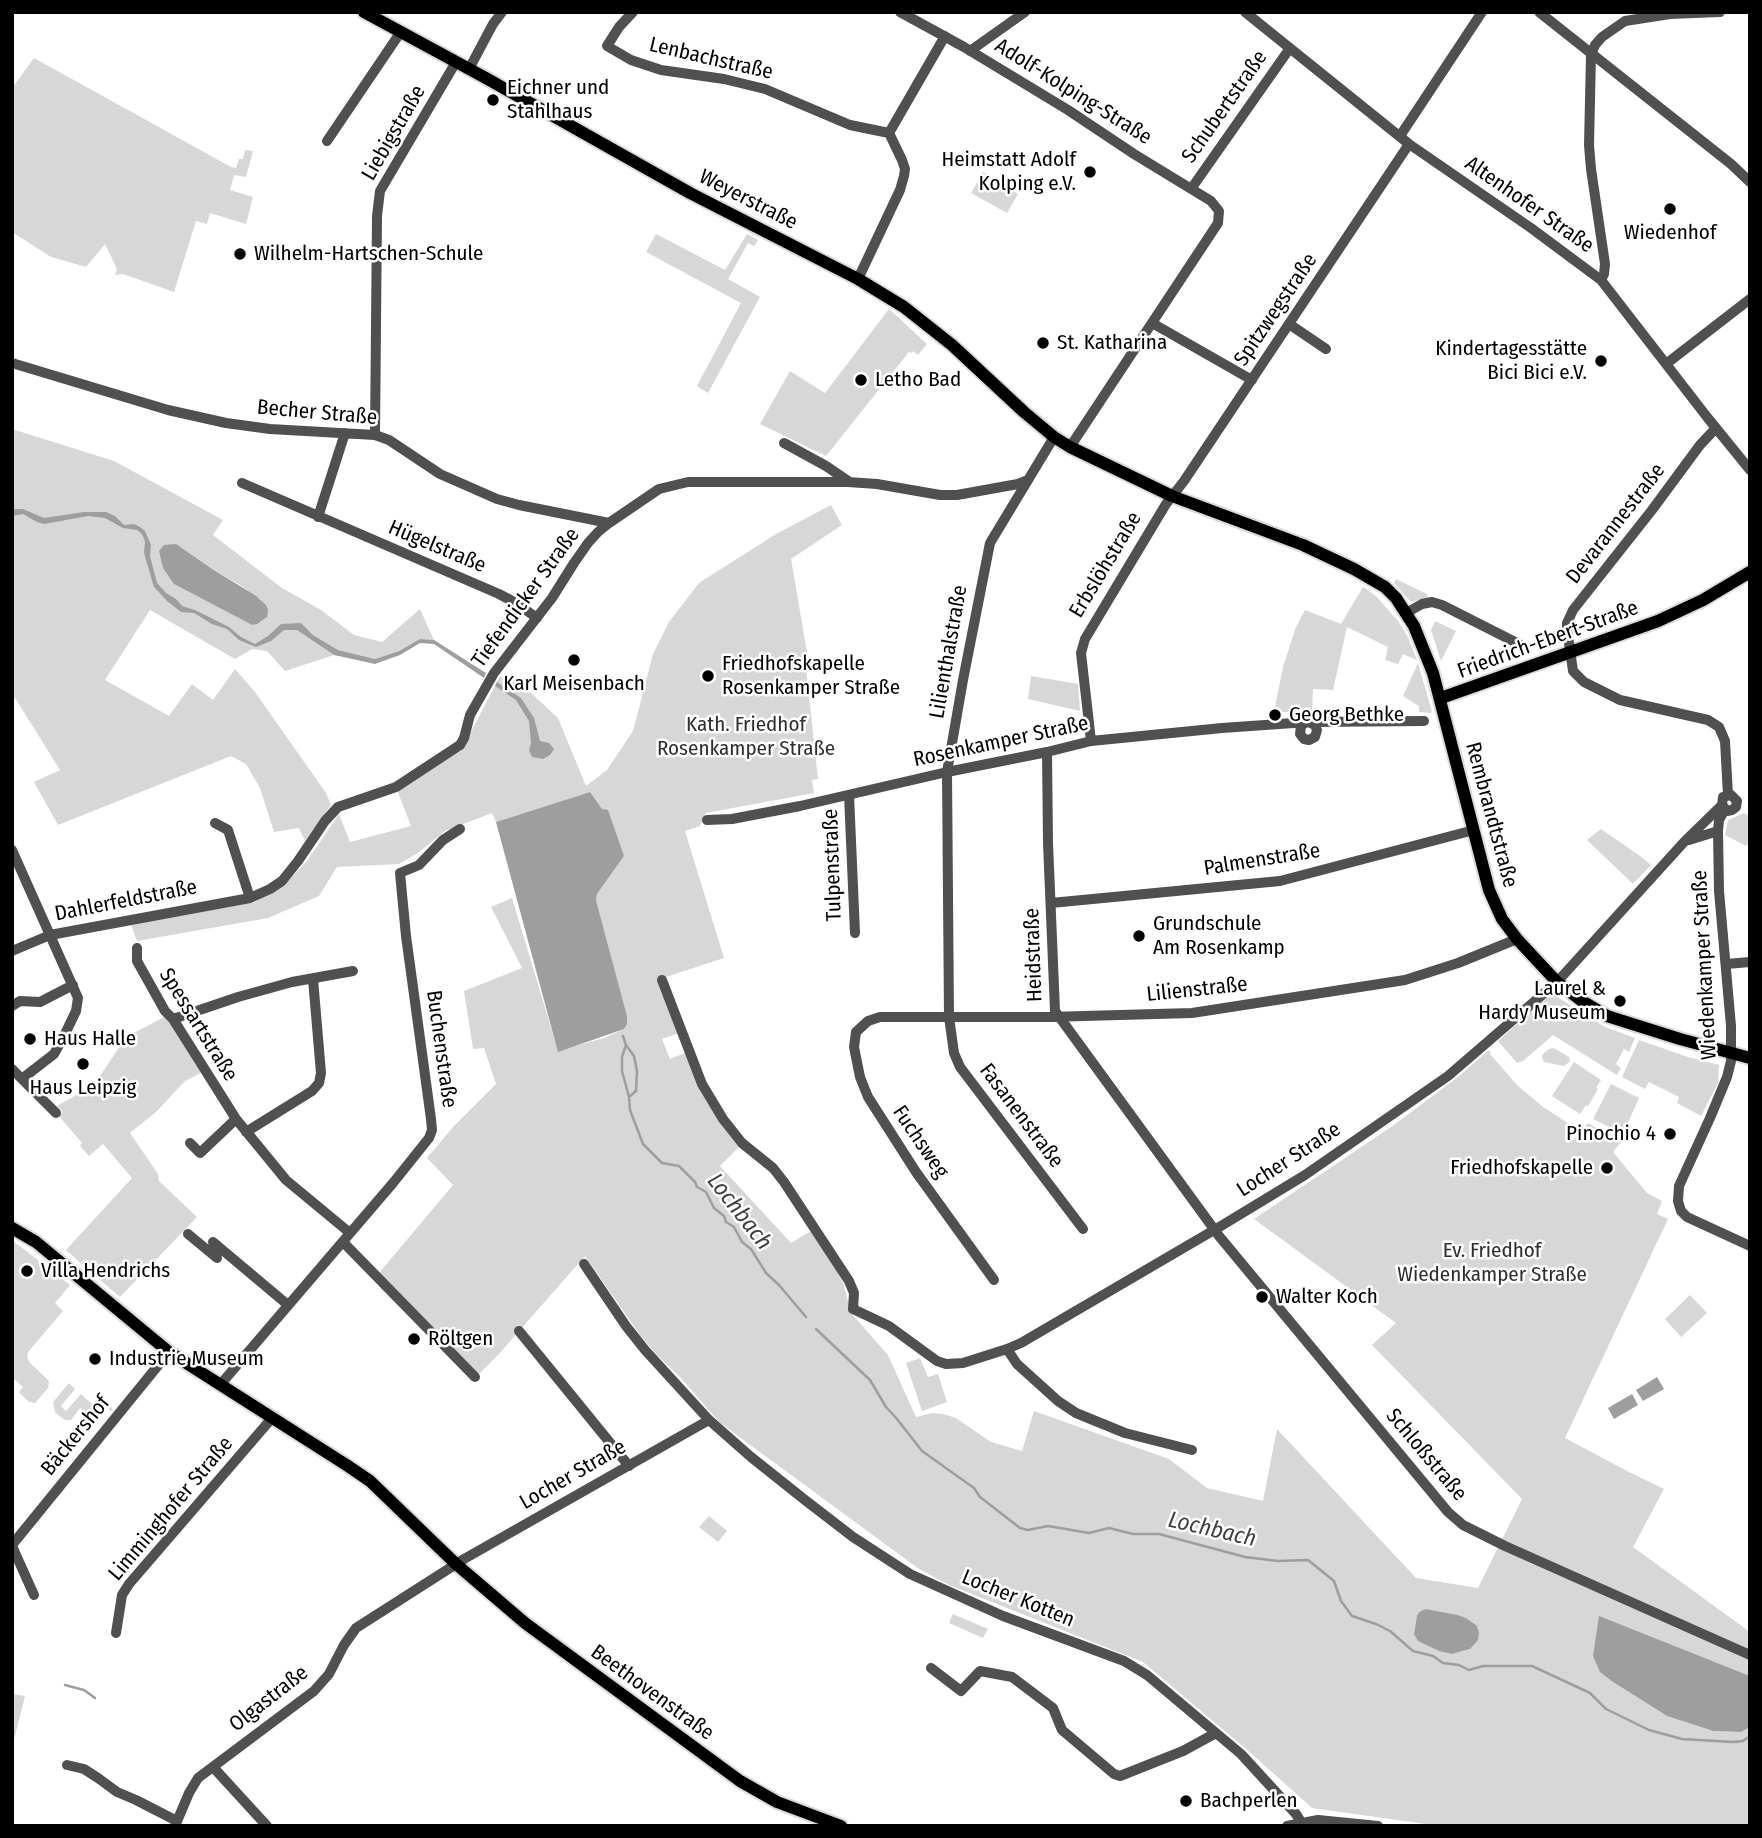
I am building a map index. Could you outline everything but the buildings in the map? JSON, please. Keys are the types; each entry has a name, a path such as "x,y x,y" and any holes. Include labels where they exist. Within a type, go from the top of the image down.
{"main road":[{"name":"Weyerstraße","path":"364,12 690,193 858,279 904,307 1055,437"},
{"name":"Friedrich-Ebert-Straße","path":"1055,437 1070,447 1172,496 1295,542 1354,569 1385,587 1406,613 1419,635 1441,698 1658,621 1703,600 1750,572"},
{"name":"Rembrandtstraße","path":"1441,698 1492,897 1502,919 1517,939 1557,982 1581,1001 1607,1016 1750,1058"},
{"name":"Beethovenstraße","path":"12,1228 36,1242 169,1352 370,1481 456,1564 549,1641 740,1782 777,1802 841,1826"}],"street":[{"path":"470,69 502,12"},
{"name":"Lenbachstraße","path":"633,12 607,46 631,60 660,70 724,79 765,89 850,125 889,133"},
{"name":"Adolf-Kolping-Straße","path":"900,12 1057,103 1211,201 1219,211 1218,223 1152,323"},
{"path":"970,51 1025,12"},
{"name":"Altenhofer Straße","path":"1245,12 1409,144 1601,280 1750,470"},
{"path":"1400,136 1482,12"},
{"path":"1539,12 1750,181"},
{"path":"1601,280 1605,264 1589,145 1591,55 1595,45 1625,21 1669,13 1720,12"},
{"path":"327,141 400,33"},
{"path":"858,279 904,176 902,160 889,133 945,36"},
{"name":"Schubertstraße","path":"1191,188 1290,48"},
{"name":"Liebigstraße","path":"374,435 377,216 380,191 456,62"},
{"name":"Spitzwegstraße","path":"1172,496 1409,144"},
{"path":"1666,364 1750,299"},
{"path":"1070,447 1152,323 1252,380"},
{"path":"1289,324 1326,349"},
{"name":"Becher Straße","path":"12,363 168,410 226,423 270,429 374,435 389,440 440,474 497,499 609,523"},
{"name":"Devarannestraße","path":"1569,651 1567,623 1573,610 1716,428"},
{"path":"318,517 345,433"},
{"name":"Lilienthalstraße","path":"949,1017 947,772 963,680 990,543 1055,437"},
{"name":"Tiefendicker Straße","path":"783,443 826,466 848,482"},
{"name":"Tiefendicker Straße","path":"356,800 396,787 460,745 470,715 494,673 552,598 588,543 609,523 651,493 679,483 848,482 950,496 1028,480"},
{"name":"Hügelstraße","path":"242,483 499,594 537,618"},
{"name":"Erbslöhstraße","path":"1091,741 1083,643 1172,496"},
{"name":"Friedrich-Ebert-Straße","path":"1406,613 1432,602 1519,644"},
{"path":"1569,651 1573,671 1601,691 1633,705 1708,720 1719,727 1725,741 1728,795 1737,799 1737,805 1732,810 1723,807"},
{"name":"Rosenkamper Straße","path":"708,820 732,819 800,806 1091,741 1308,722 1424,721"},
{"name":"Heidstraße","path":"1047,752 1054,1007 1215,1229"},
{"name":"Tulpenstraße","path":"849,795 855,933"},
{"name":"Wiedenkamper Straße","path":"1728,795 1722,800 1718,831 1719,891 1731,1053 1727,1077 1679,1186 1678,1201 1687,1217 1745,1244"},
{"name":"Dahlerfeldstraße","path":"12,951 50,935 250,898 282,881 325,821 338,807 356,800"},
{"path":"1737,805 1750,809"},
{"name":"Locher Straße","path":"662,980 702,1084 723,1119 742,1143 778,1174 840,1266 852,1288 853,1309 889,1326 927,1355 946,1364 962,1363 1007,1349 1069,1316 1305,1175 1448,1076 1557,982 1685,841 1723,807"},
{"path":"215,823 228,830 250,898"},
{"name":"Buchenstraße","path":"220,1385 429,1138 432,1130 405,936 400,873 419,865 443,840 460,829"},
{"name":"Palmenstraße","path":"1051,903 1280,881 1474,830"},
{"path":"1685,841 1718,831"},
{"path":"12,850 73,985 78,1004 54,1054 23,1078"},
{"name":"Lilienstraße","path":"872,1018 1192,1013 1379,985 1458,963 1517,939"},
{"name":"Spessartstraße","path":"137,948 136,961 236,1119 286,1180 350,1233"},
{"path":"1726,964 1750,962"},
{"path":"173,1019 292,982 353,971"},
{"path":"246,1132 312,1091 319,1083 321,1073 313,979"},
{"path":"12,1006 20,1001 40,1002 73,985"},
{"name":"Fasanenstraße","path":"949,1017 954,1053 960,1068 1083,1229"},
{"name":"Fuchsweg","path":"872,1018 859,1028 854,1038 860,1077 868,1097 916,1172 994,1280"},
{"path":"12,1069 56,1113"},
{"path":"190,1143 200,1153 236,1119"},
{"name":"Schloßstraße","path":"1215,1229 1457,1520 1469,1529 1505,1546 1750,1655"},
{"path":"188,1234 220,1254 288,1305"},
{"path":"213,1242 220,1254"},
{"path":"343,1242 475,1377"},
{"path":"208,1268 220,1254"},
{"name":"Locher Kotten","path":"584,1264 645,1350 709,1420 821,1513 910,1574 1003,1616 1124,1661 1147,1675 1241,1754 1301,1822"},
{"path":"519,1331 629,1466"},
{"path":"1007,1349 1017,1364 1058,1401 1076,1413 1125,1433 1192,1450"},
{"name":"Bäckershof","path":"34,1595 12,1545 169,1352"},
{"name":"Limminghofer Straße","path":"116,1633 122,1595 129,1584 272,1418"},
{"name":"Locher Straße","path":"456,1564 709,1420"},
{"name":"Olgastraße","path":"67,1765 84,1769 117,1792 176,1823 198,1778 314,1691 329,1674 356,1628 456,1564"},
{"path":"931,1668 961,1691 980,1671 1012,1677 1053,1708 1062,1730 1114,1774 1120,1776 1184,1751 1216,1733"},
{"path":"212,1767 267,1826"},
{"path":"1287,1826 1318,1820 1378,1826"}],"green space":[{"path":"34,58 231,167 236,168 239,159 243,159 245,150 253,151 246,177 234,175 230,190 253,197 246,224 210,213 207,224 196,221 174,292 123,274 115,275 117,269 105,244 86,267 51,257 12,232 12,88"},
{"path":"983,172 1018,194 1007,213 971,193"},
{"path":"656,234 725,270 747,234 758,240 754,246 748,243 728,279 760,297 708,393 697,386 741,303 646,252"},
{"name":"Letho Bad","path":"889,309 927,344 918,355 913,351 909,352 826,456 760,424 790,371 825,393"},
{"path":"12,429 114,461 223,520 213,535 282,588 321,610 354,635 382,642 420,609 434,640 420,639 399,651 375,659 338,650 313,635 298,630 334,655 285,671 267,651 252,649 235,659 150,610 105,680 169,716 192,684 213,700 235,669 255,692 326,793 331,805 305,841 299,828 274,832 260,788 246,764 231,756 58,825 34,782 60,770 12,693","holes":["212,569 261,600 257,624 252,625 174,584"]},
{"path":"831,505 842,525 791,559 808,658 805,658 818,779 812,780 814,793 706,813 700,826 685,831 724,958 660,979 679,1033 662,1039 670,1059 687,1052 740,1146 720,1166 791,1243 811,1231 837,1269 851,1313 888,1355 916,1417 932,1413 956,1418 991,1442 1022,1451 1034,1411 1169,1459 1207,1488 1263,1501 1277,1429 1416,1578 1478,1588 1522,1499 1372,1345 1396,1323 1254,1219 1391,1127 1489,1050 1517,1085 1543,1107 1574,1127 1566,1139 1571,1142 1588,1123 1621,1142 1613,1152 1647,1193 1662,1201 1657,1214 1668,1219 1565,1438 1664,1489 1633,1547 1750,1632 1750,1676 1599,1617 1613,1682 1667,1716 1713,1731 1741,1732 1750,1727 1750,1826 1440,1826 1312,1808 1143,1662 949,1585 919,1569 719,1422 640,1335 585,1256 479,1374 379,1273 453,1185 427,1158 496,1084 484,1048 473,1049 464,991 522,968 491,907 512,898 558,1051 604,1038 624,1029 627,1024 596,900 597,894 624,856 602,810 590,792 496,822 492,813 445,831 418,853 399,864 337,867 319,896 268,918 137,941 131,925 255,902 287,882 307,861 339,814 350,842 411,826 397,790 461,751 500,676 510,684 515,678 558,718 586,786 607,770 633,731 653,654 669,622 699,583 776,534","holes":["1426,1609 1466,1618 1470,1649 1452,1654 1414,1634 1417,1615"]},
{"path":"1396,579 1427,594 1428,598 1411,602 1394,583"},
{"path":"1363,587 1376,596 1398,621 1417,660 1403,654 1398,664 1385,660 1388,647 1347,627 1333,690 1313,689 1312,712 1274,712 1283,667 1296,627 1305,610 1341,624"},
{"path":"1435,621 1456,631 1441,661 1431,630"},
{"path":"1418,663 1431,713 1419,712 1419,706 1403,696"},
{"path":"1031,676 1078,684 1080,711 1028,699"},
{"path":"1744,813 1750,816 1750,841 1746,846 1725,835 1728,820"},
{"path":"1601,829 1651,865 1633,884 1587,840"},
{"path":"1551,993 1605,1027 1635,1038 1629,1052 1624,1049 1616,1064 1621,1068 1617,1075 1553,1035 1523,1061 1517,1063 1498,1041"},
{"path":"166,1016 201,1073 185,1081 156,1112 130,1133 158,1174 159,1181 197,1217 120,1297 99,1279 102,1275 97,1272 94,1275 66,1250 132,1178 103,1144 89,1156 80,1146 82,1143 59,1116 63,1112 57,1106 94,1085 126,1037"},
{"path":"1639,1040 1719,1065 1718,1083 1701,1116 1677,1103 1679,1097 1649,1082 1645,1089 1622,1077"},
{"path":"1554,1048 1569,1057 1570,1061 1564,1066 1544,1062 1543,1054"},
{"path":"1574,1062 1601,1080 1588,1106 1586,1105 1580,1114 1552,1096"},
{"path":"1611,1084 1639,1098 1621,1133 1593,1119"},
{"path":"12,1240 70,1285 55,1303 63,1311 28,1352 30,1363 49,1382 48,1388 35,1403 29,1402 19,1392 23,1387 12,1377"},
{"path":"1690,1295 1707,1313 1681,1337 1665,1319"},
{"path":"920,1358 928,1377 938,1374 947,1402 922,1411 906,1363"},
{"path":"69,1383 75,1389 61,1406 66,1411 81,1394 92,1404 98,1397 113,1409 111,1411 101,1403 96,1404 86,1413 80,1408 71,1420 65,1420 55,1412 53,1402"},
{"path":"709,1516 727,1531 718,1542 699,1527"},
{"path":"953,1614 988,1629 983,1638 949,1623"},
{"path":"12,1694 25,1696 12,1748"}],"shaded area":[{"path":"23,509 44,518 84,512 106,512 124,525 134,524 140,527 145,531 151,545 150,556 157,583 166,593 182,606 229,627 255,644 281,624 301,623 313,635 338,650 375,659 399,651 420,639 434,640 486,673 484,678 434,644 420,643 400,655 375,664 334,655 297,630 284,630 271,641 256,647 194,613 181,612 167,601 154,587 144,553 145,541 137,530 123,528 105,518 88,516 44,524 23,514 12,516 12,510"},
{"path":"176,544 255,595 266,605 267,617 252,625 174,584 163,568 159,551 164,545"},
{"path":"497,682 521,698 534,718 540,741 549,743 554,749 550,755 543,759 532,757 529,750 529,721 516,700 495,686"},
{"path":"590,792 602,809 608,810 624,856 597,894 596,900 627,1024 624,1029 558,1052 496,822"},
{"path":"1657,1377 1664,1389 1643,1401 1636,1390"},
{"path":"1632,1394 1638,1405 1614,1419 1608,1408"},
{"path":"1426,1609 1466,1618 1477,1626 1478,1640 1470,1649 1452,1654 1418,1641 1414,1634 1417,1615"},
{"path":"1599,1616 1750,1676 1750,1727 1741,1732 1713,1731 1667,1716 1613,1682 1600,1672 1593,1656"}],"waterway":[{"name":"Lochbach","path":"623,1036 634,1056 637,1071 636,1091 629,1097"},
{"name":"Lochbach","path":"626,1045 622,1057 622,1071 630,1110 643,1144 662,1163 679,1166 697,1187 706,1192 714,1208 734,1227 766,1273 806,1317"},
{"name":"Lochbach","path":"816,1329 870,1380 886,1407 922,1451 974,1488 980,1497 1020,1528 1028,1530 1048,1526 1089,1533 1109,1528 1133,1534 1159,1534 1245,1557 1278,1561 1308,1560 1334,1581 1341,1601 1352,1616 1390,1631 1413,1651 1433,1656 1443,1663 1459,1665 1469,1670 1483,1666 1532,1666 1590,1693 1606,1709 1649,1730 1682,1739 1733,1742 1743,1741 1750,1736"},
{"path":"65,1685 84,1690 95,1698"}],"place":[{"name":"Eichner und Stahlhaus","path":"493,100"},
{"name":"Heimstatt Adolf Kolping e.V.","path":"1090,172"},
{"name":"Wiedenhof","path":"1670,209"},
{"name":"Wilhelm-Hartschen-Schule","path":"240,254"},
{"name":"St. Katharina","path":"1043,343"},
{"name":"Kindertagesstätte Bici Bici e.V.","path":"1601,361"},
{"name":"Letho Bad","path":"861,380"},
{"name":"Karl Meisenbach","path":"574,660"},
{"name":"Friedhofskapelle Rosenkamper Straße","path":"708,676"},
{"name":"Georg Bethke","path":"1275,715"},
{"name":"Grundschule Am Rosenkamp","path":"1139,936"},
{"name":"Laurel & Hardy Museum","path":"1620,1001"},
{"name":"Haus Halle","path":"30,1039"},
{"name":"Haus Leipzig","path":"83,1064"},
{"name":"Pinochio 4","path":"1670,1134"},
{"name":"Friedhofskapelle","path":"1607,1168"},
{"name":"Villa Hendrichs","path":"27,1271"},
{"name":"Walter Koch","path":"1262,1297"},
{"name":"Röltgen","path":"414,1339"},
{"name":"Industrie Museum","path":"95,1359"},
{"name":"Bachperlen","path":"1186,1801"}],"park label":[{"name":"Kath. Friedhof Rosenkamper Straße","path":"746,737"},
{"name":"Ev. Friedhof Wiedenkamper Straße","path":"1492,1263"}]}
